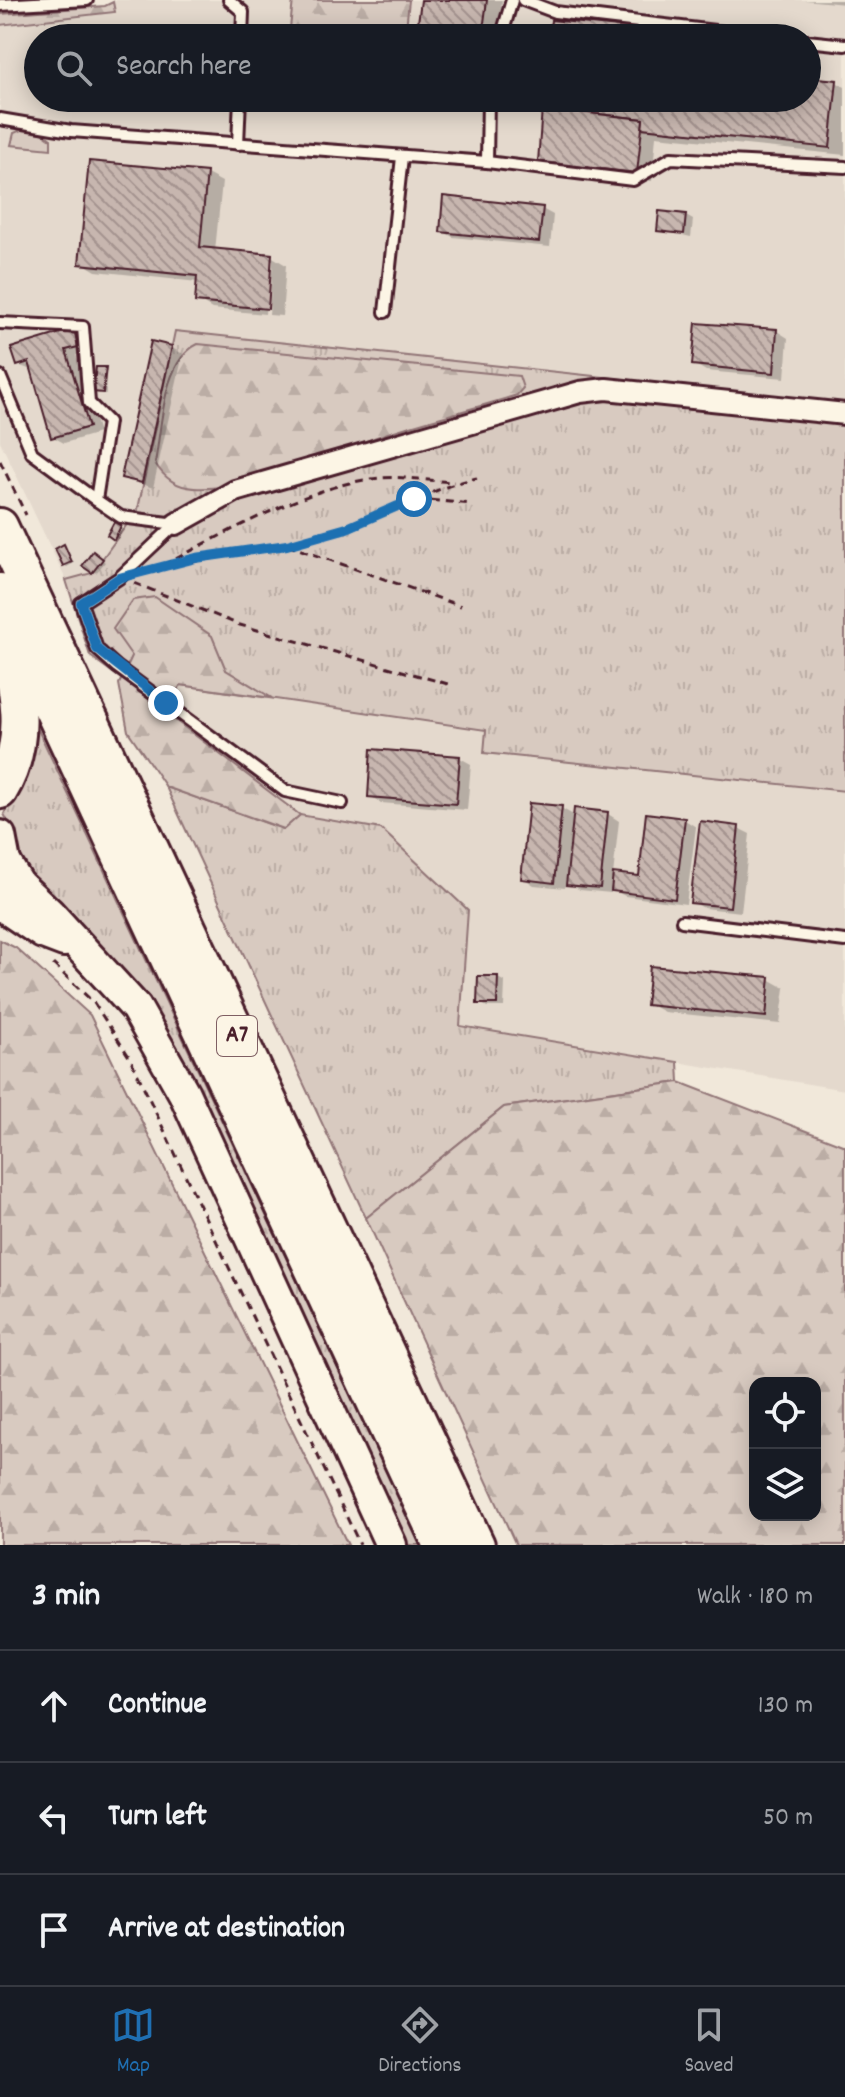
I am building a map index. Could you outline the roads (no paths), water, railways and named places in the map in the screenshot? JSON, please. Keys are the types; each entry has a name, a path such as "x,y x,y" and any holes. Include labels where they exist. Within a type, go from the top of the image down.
{"highway":[{"name":"A7","path":"0,526 477,1545"},
{"name":"A7","path":"0,593 443,1545"},
{"path":"0,623 21,713 15,755 0,791"}],"main road":[{"path":"2,859 19,885 49,913 136,1008 184,1093 380,1542"},
{"path":"0,904 43,933 77,946"}],"street":[{"path":"176,524 235,491 580,392 606,389 845,414"}],"lane":[{"path":"0,5 87,0"},
{"path":"229,0 243,12 243,24"},
{"path":"505,24 512,0"},
{"path":"523,0 555,12 656,24"},
{"path":"821,42 845,45"},
{"path":"238,144 239,112"},
{"path":"487,162 488,112"},
{"path":"0,119 71,131 487,162 633,180 671,158 845,167"},
{"path":"385,312 402,157"},
{"path":"0,323 83,327 89,403 108,422 96,500"},
{"path":"0,376 32,453 121,517 176,524"},
{"path":"176,524 119,578 81,603 97,649 285,791 342,803"},
{"path":"682,921 845,941"}]}
